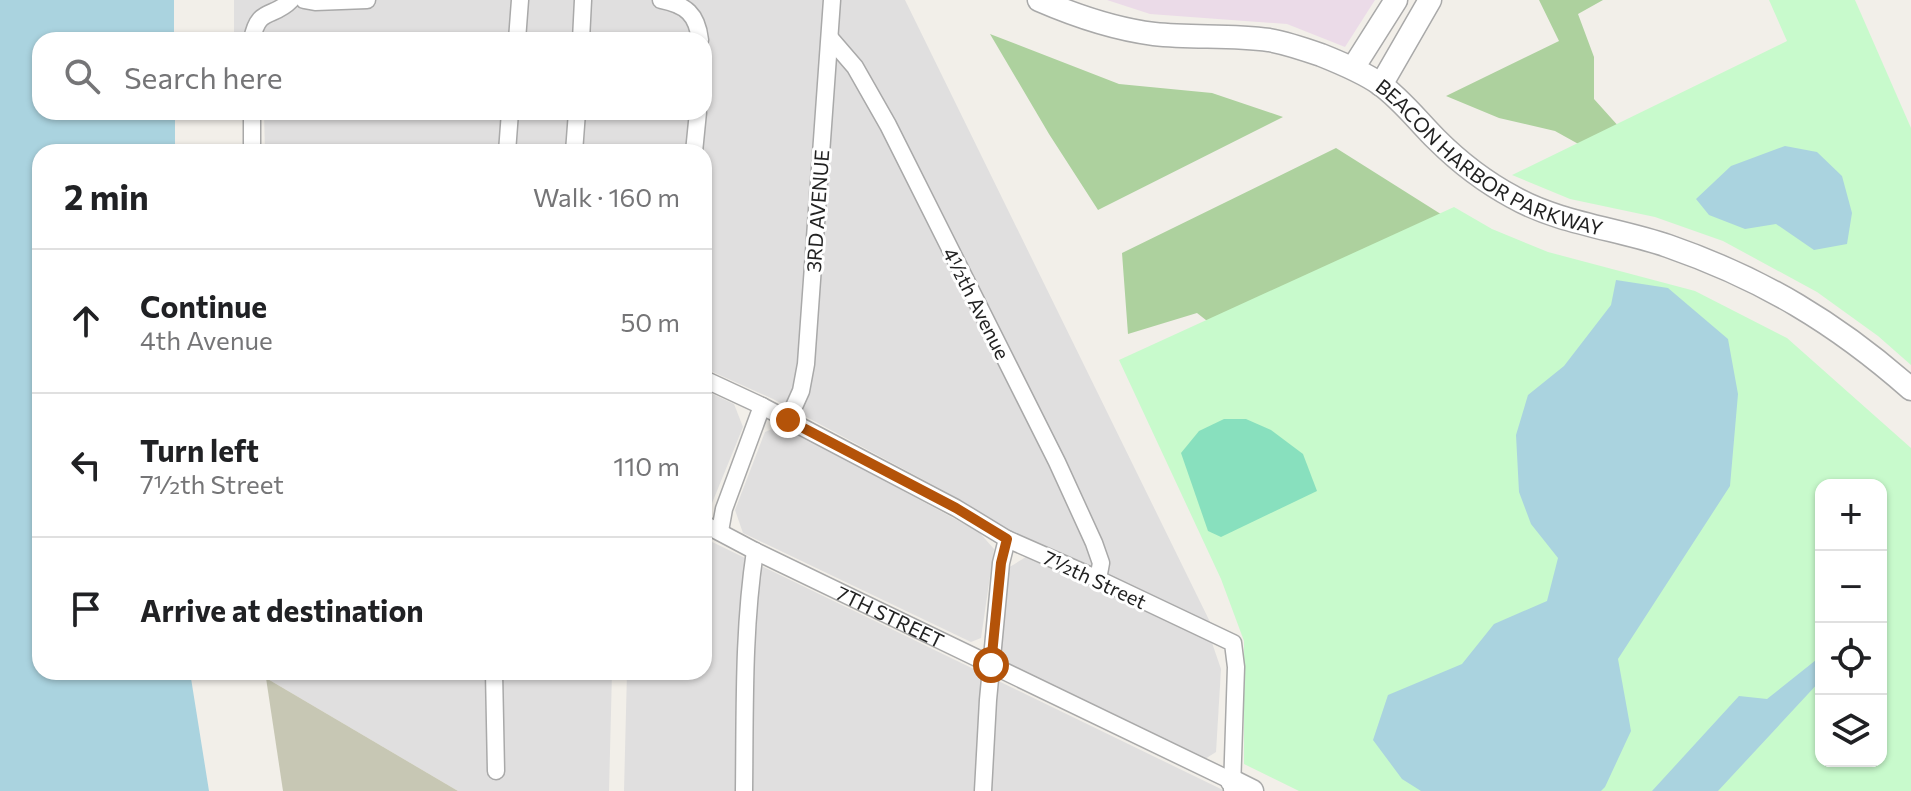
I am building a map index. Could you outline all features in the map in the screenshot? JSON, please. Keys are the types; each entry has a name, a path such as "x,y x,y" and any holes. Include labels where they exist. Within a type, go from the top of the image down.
{"street":[{"path":"253,32 258,20 291,0"},
{"path":"304,0 367,0"},
{"path":"518,32 520,0"},
{"path":"581,32 583,0"},
{"path":"661,0 690,12 698,32"},
{"name":"3RD AVENUE","path":"788,420 801,391 806,364 832,0"},
{"name":"BEACON HARBOR PARKWAY","path":"1039,0 1128,30 1268,40 1353,68 1381,85 1459,160 1517,200 1566,218 1670,247 1758,282 1841,332 1911,389"},
{"path":"1353,68 1396,0"},
{"path":"1381,85 1430,0"},
{"name":"4½th Avenue","path":"830,38 855,67 888,125 1050,447 1094,543 1101,563 1098,579"},
{"path":"252,120 252,144"},
{"path":"508,144 509,120"},
{"path":"575,144 576,120"},
{"path":"695,144 697,120"},
{"name":"7½th Street","path":"712,383 956,508 1007,539 1233,643 1239,788"},
{"path":"720,531 724,509 762,406"},
{"name":"7TH STREET","path":"712,528 1239,788"},
{"path":"983,791 991,665 1001,563 1007,539"},
{"path":"744,791 749,586 755,551"},
{"path":"494,680 496,771"}],"shaded area":[{"path":"234,0 905,0 1212,626 1001,528 948,493 773,399 712,372 712,144 265,144 264,120 712,120 712,32 234,32"},
{"path":"1107,0 1375,0 1345,47 1287,24 1150,14"},
{"path":"712,394 734,404 743,427 712,503"},
{"path":"782,425 979,532 994,549 981,638 971,642 743,533 735,510 765,432"},
{"path":"712,542 1223,790 1223,791 624,791 627,680 712,680"},
{"path":"1026,557 1211,640 1221,669 1216,752 1205,759 1007,664 1000,644 1008,568"},
{"path":"266,680 458,791 283,791"},
{"path":"269,680 612,680 609,791 458,791"}],"green space":[{"path":"1539,0 1603,0 1578,14 1594,57 1594,99 1647,158 1591,151 1555,131 1499,118 1446,96 1559,41"},
{"path":"1769,0 1855,0 1911,128 1911,365 1878,336 1817,292 1723,241 1655,217 1570,199 1512,175 1787,41"},
{"path":"990,34 1119,84 1212,93 1283,117 1098,210"},
{"path":"1336,148 1455,223 1239,346 1197,313 1128,334 1122,253"},
{"path":"1454,207 1492,229 1548,252 1695,291 1787,338 1911,448 1911,791 1299,791 1244,764 1244,641 1221,579 1119,360"},
{"path":"1224,419 1246,419 1271,430 1303,454 1317,491 1221,537 1208,531 1181,453 1199,431"}],"water":[{"path":"0,0 174,0 174,32 32,32 32,120 175,120 175,144 32,144 32,680 191,680 209,791 0,791"},
{"path":"1785,146 1817,152 1842,176 1852,213 1847,244 1814,250 1776,224 1745,229 1709,215 1696,199 1731,166"},
{"path":"1616,280 1668,288 1728,339 1738,394 1730,486 1618,659 1631,731 1601,791 1421,791 1402,779 1373,740 1388,695 1462,664 1494,624 1547,601 1558,558 1531,524 1519,492 1516,435 1528,395 1564,366 1611,305"},
{"path":"1815,661 1815,686 1718,791 1652,791 1739,696 1767,699"}],"route":[{"path":"788,420 956,508 1007,539 1001,563 991,665"}]}
